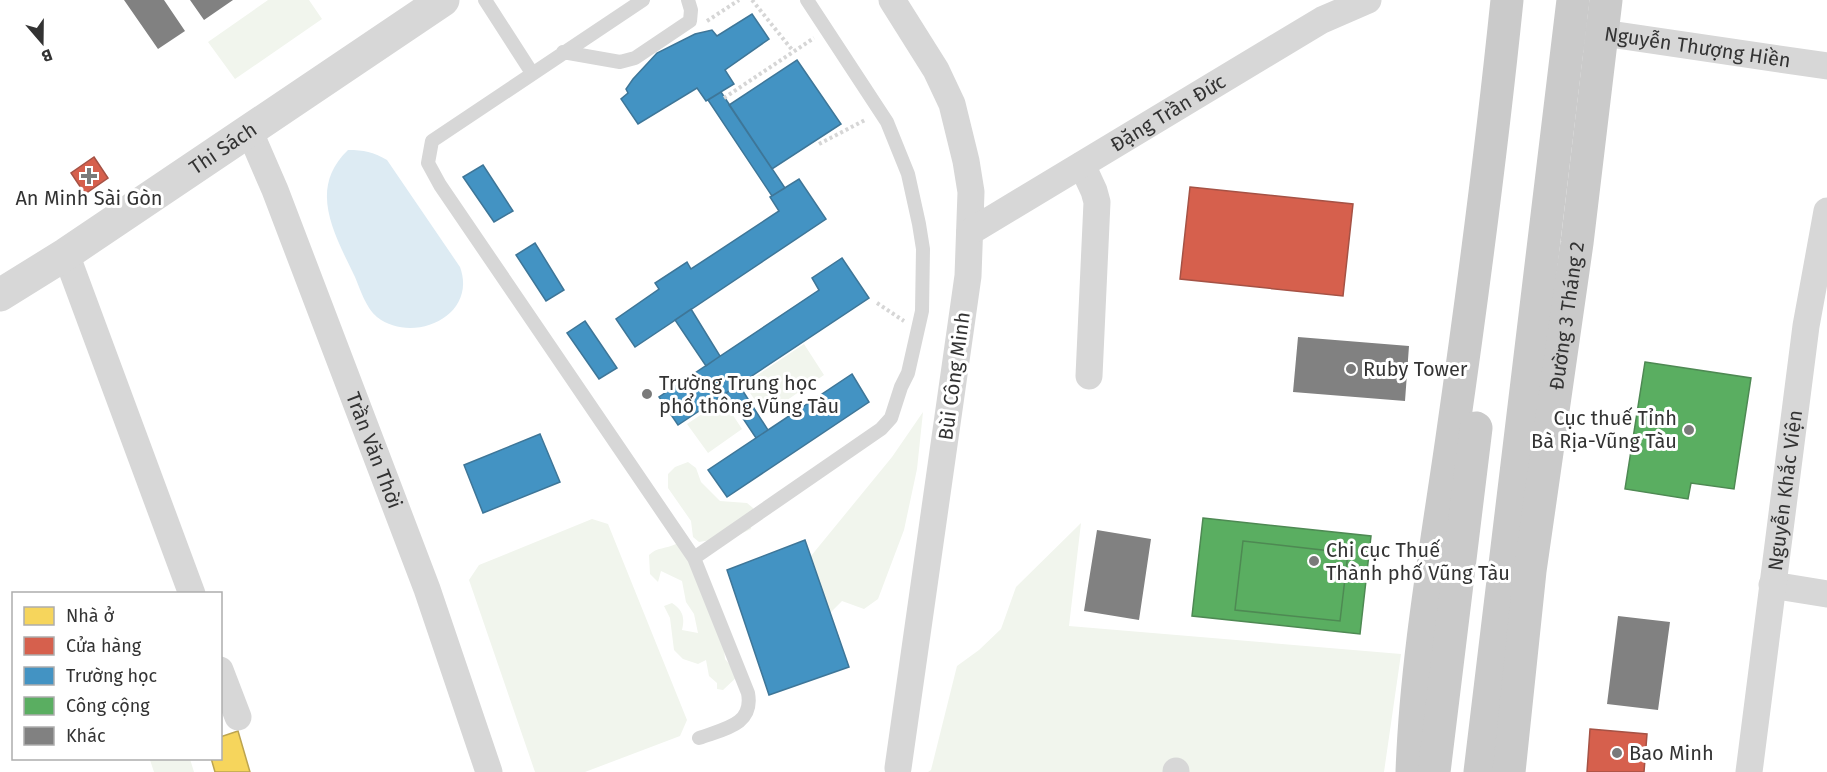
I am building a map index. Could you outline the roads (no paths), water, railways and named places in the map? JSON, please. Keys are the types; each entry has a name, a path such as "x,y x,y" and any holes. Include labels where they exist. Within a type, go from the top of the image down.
{"main road":[{"path":"1434,772 1512,36 1507,0"},
{"path":"1512,36 1526,0"},
{"name":"Đường 3 Tháng 2","path":"1480,772 1573,0"},
{"name":"Đường 3 Tháng 2","path":"1509,772 1531,560 1575,255 1606,0"},
{"path":"1412,772 1414,721 1423,641 1486,265"}],"street":[{"name":"Thi Sách","path":"0,295 66,254 444,0"},
{"name":"Bùi Công Minh","path":"892,0 936,70 952,104 971,192 968,276 898,768"},
{"name":"Đặng Trần Đức","path":"969,232 1322,20 1368,0"},
{"name":"Nguyễn Thượng Hiền","path":"1568,40 1603,33 1827,66"},
{"name":"Trần Văn Thời","path":"249,130 275,190 427,589 489,772"},
{"path":"1082,165 1097,202 1089,376"},
{"name":"Nguyễn Khắc Viện","path":"1749,772 1806,326 1827,211"},
{"path":"66,254 191,592"},
{"path":"1772,585 1827,594"},
{"path":"222,675 238,717"}],"lane":[{"path":"485,0 532,73"},
{"path":"643,0 432,141 428,163 440,186 694,558 748,693 750,704 746,715 735,725 699,738"},
{"path":"563,52 620,62 635,58 690,21 691,10 688,0"},
{"path":"694,558 881,429 891,417 908,373 918,330 924,291 923,249 908,174 881,111 807,0"}],"place":[{"name":"An Minh Sài Gòn","path":"89,176"},
{"name":"Ruby Tower","path":"1351,369"},
{"name":"Trường Trung học phổ thông Vũng Tàu","path":"647,394"},
{"name":"Cục thuế Tỉnh Bà Rịa-Vũng Tàu","path":"1689,430"},
{"name":"Chi cục Thuế Thành phố Vũng Tàu","path":"1314,561"},
{"name":"Bao Minh","path":"1617,753"}]}
